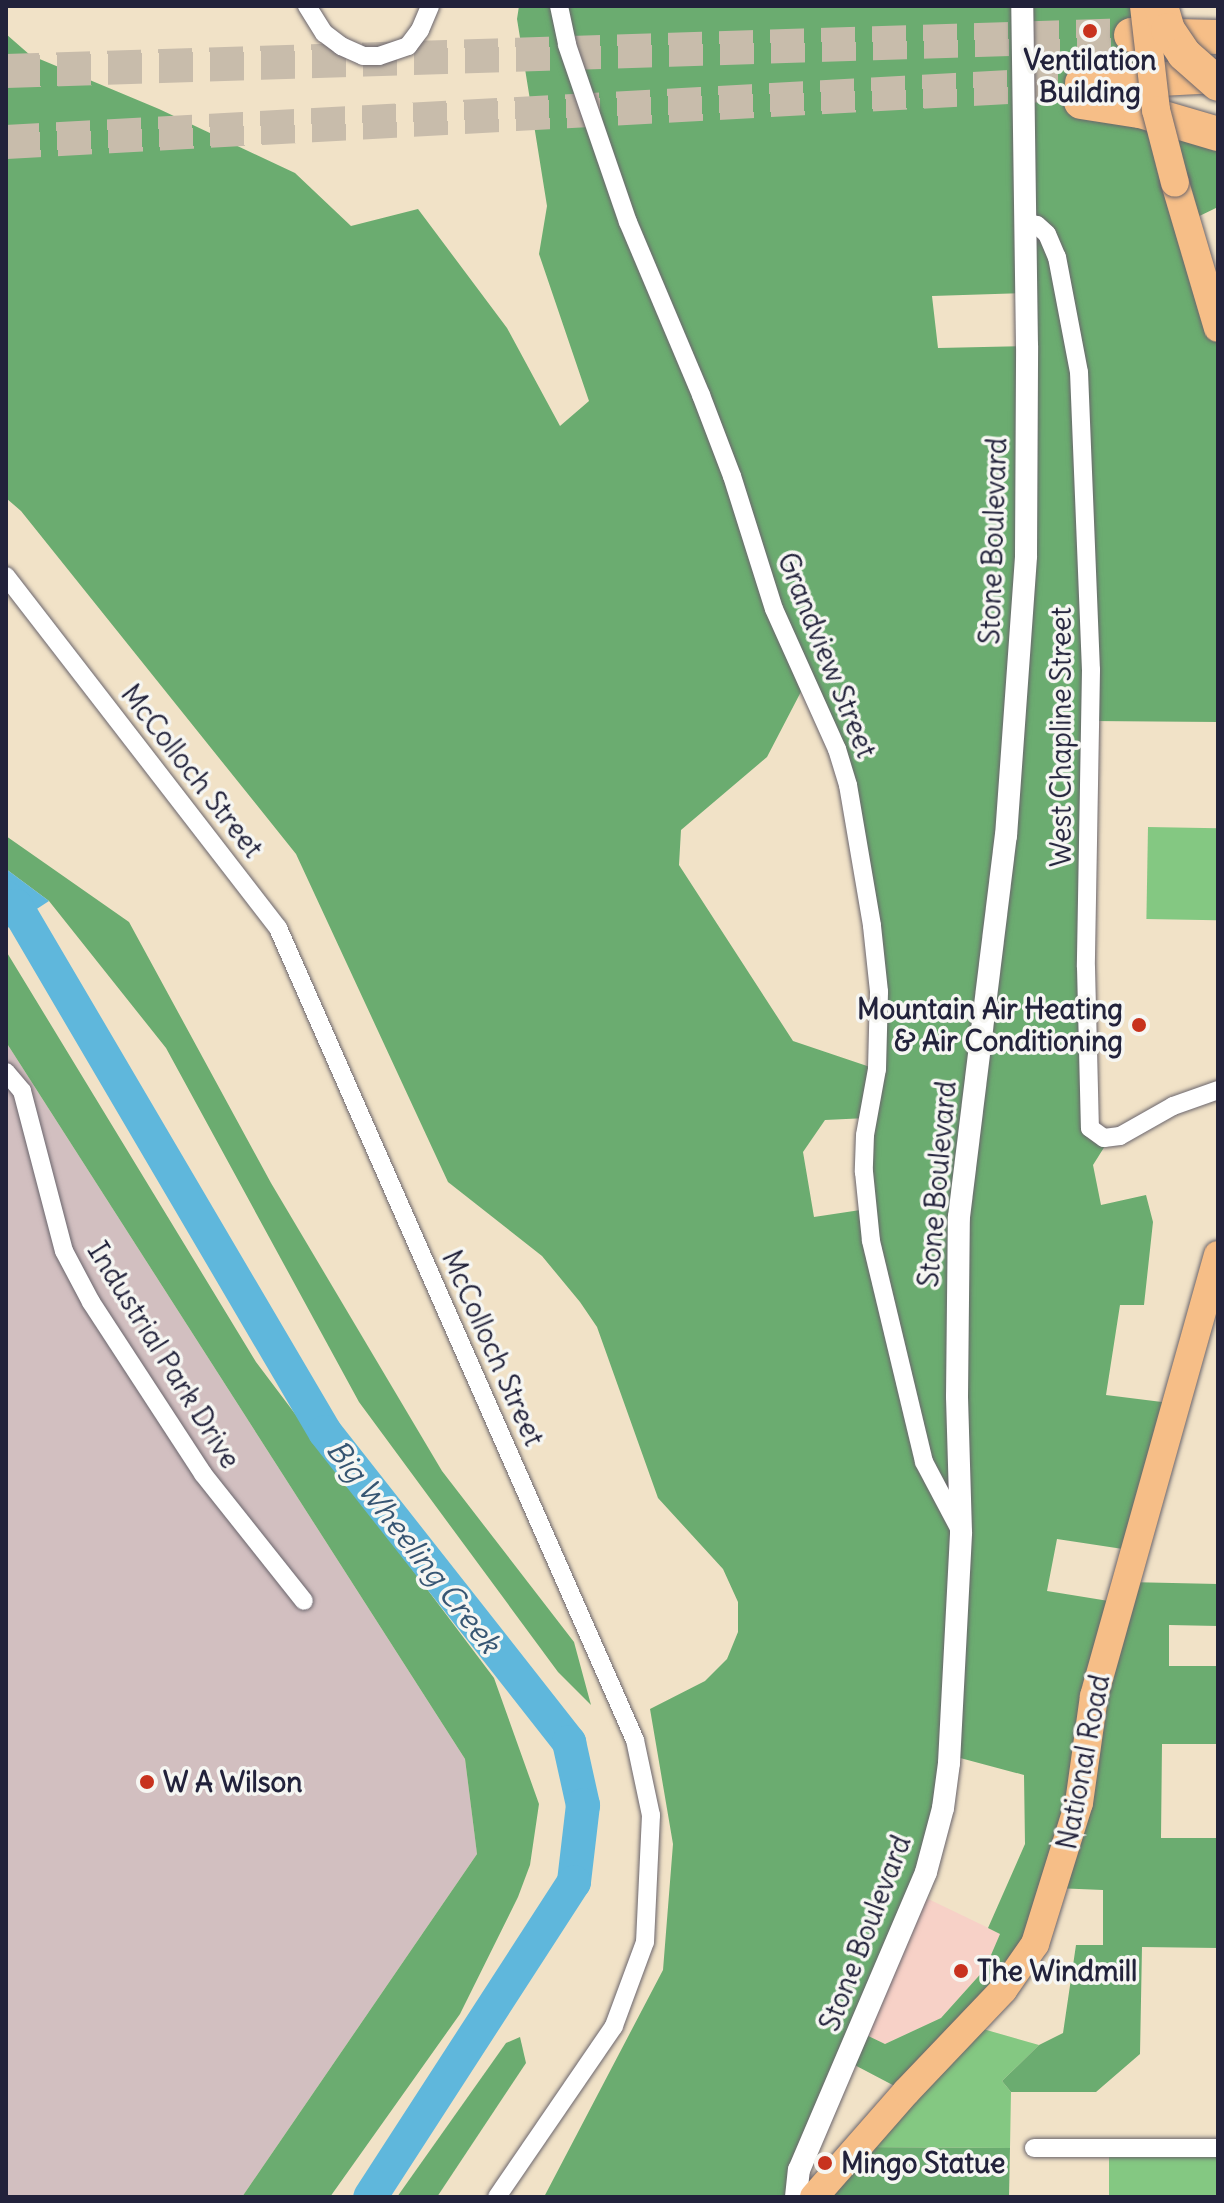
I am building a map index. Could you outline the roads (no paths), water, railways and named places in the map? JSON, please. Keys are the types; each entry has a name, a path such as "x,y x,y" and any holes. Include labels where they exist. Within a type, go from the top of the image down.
{"highway":[{"path":"1161,6 1168,30 1184,54 1218,84"},
{"path":"1133,17 1218,37"},
{"path":"1218,76 1082,92 1218,134"}],"main road":[{"path":"1133,17 1175,183 1218,328"},
{"name":"National Road","path":"814,2197 906,2092 1003,1990 1035,1944 1079,1803 1094,1696 1218,1255"}],"street":[{"path":"307,6 324,33 341,46 363,56 379,56 408,46 420,30 430,6"},
{"name":"Grandview Street","path":"559,6 569,53 628,222 712,422 774,609 837,749 848,785 872,926 879,992 877,1069 865,1135 864,1172 871,1241 924,1462 961,1532"},
{"name":"Stone Boulevard","path":"796,2197 799,2170 904,1929 926,1872 943,1808 950,1740 961,1532 957,1396 959,1217 1006,836 1026,556 1022,6"},
{"name":"West Chapline Street","path":"1025,222 1037,225 1047,234 1057,257 1079,372 1090,656 1086,967 1090,1128 1104,1138 1120,1136 1173,1106 1218,1090"},
{"name":"McColloch Street","path":"6,576 278,928 635,1740 651,1815 645,1942 614,2026 497,2197"},
{"name":"Industrial Park Drive","path":"6,1072 22,1091 64,1251 91,1302 203,1474 304,1601"},
{"path":"1034,2148 1218,2148"}],"water":[{"path":"6,869 49,901 6,929"}],"waterway":[{"name":"Big Wheeling Creek","path":"6,898 16,906 325,1432 569,1742 583,1805 574,1882 370,2197"}],"tunnel":[{"path":"6,71 1131,35"},
{"path":"6,142 1082,83"}],"place":[{"name":"Ventilation Building","path":"1090,31"},
{"name":"Mountain Air Heating & Air Conditioning","path":"1139,1025"},
{"name":"W A Wilson","path":"147,1782"},
{"name":"The Windmill","path":"961,1971"},
{"name":"Mingo Statue","path":"825,2163"}]}
